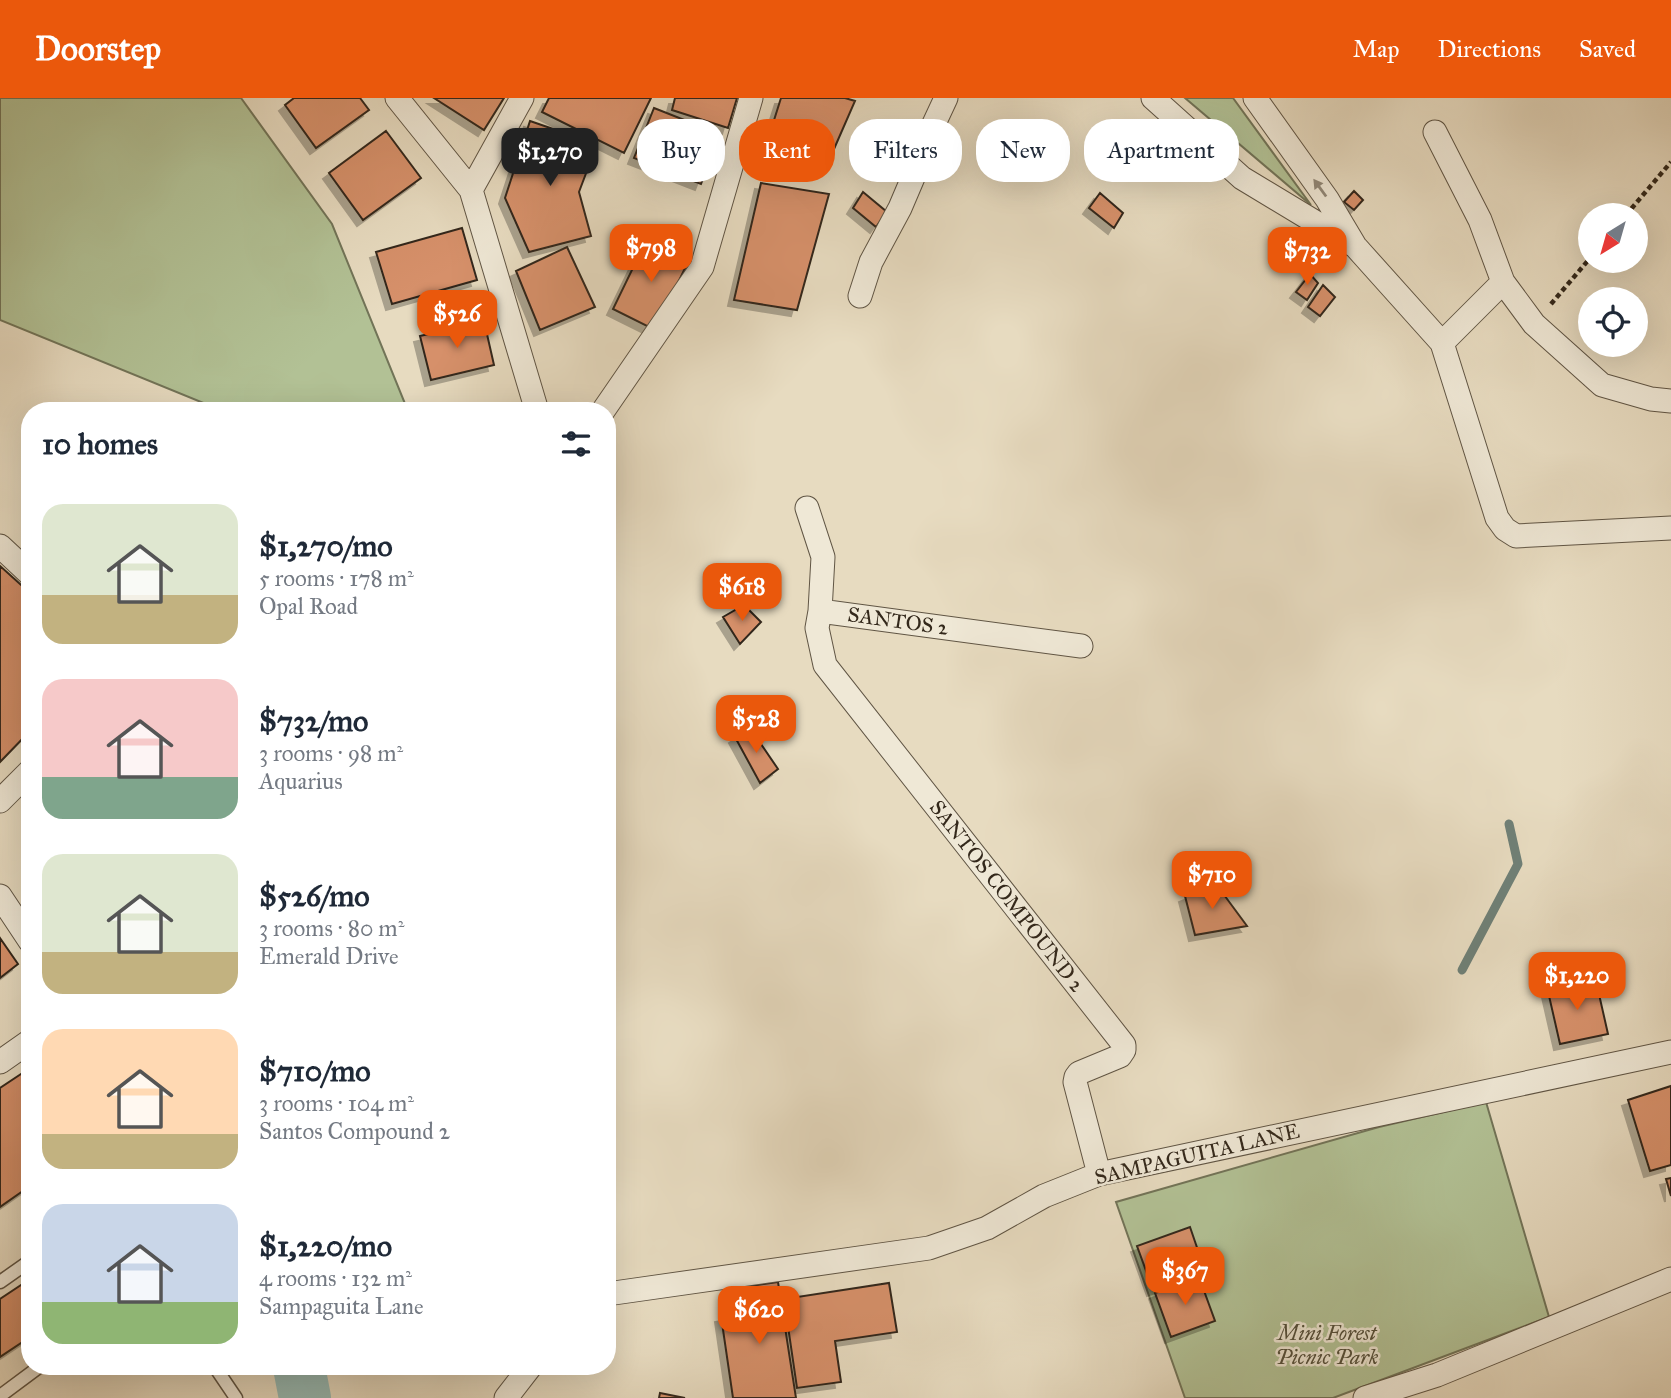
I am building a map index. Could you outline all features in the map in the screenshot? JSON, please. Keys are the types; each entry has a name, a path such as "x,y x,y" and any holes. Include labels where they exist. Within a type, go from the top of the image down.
{"street":[{"path":"397,98 471,190 534,402"},
{"path":"471,190 522,98"},
{"path":"609,402 702,267 751,98"},
{"path":"860,296 871,262 900,208 946,98"},
{"path":"1153,98 1242,178 1355,246"},
{"path":"1255,98 1327,199 1355,246 1442,343 1497,518 1505,529 1516,536 1671,528"},
{"path":"1435,132 1480,220 1503,282 1534,324 1602,385 1651,399 1671,401"},
{"path":"1442,343 1503,282"},
{"name":"SANTOS 2","path":"807,508 823,557 820,611 1081,646"},
{"path":"0,546 21,565"},
{"name":"SANTOS COMPOUND 2","path":"820,611 817,628 825,665 1124,1045 1120,1056 1079,1073 1075,1082 1099,1174"},
{"path":"0,802 21,786"},
{"path":"0,896 21,928"},
{"path":"0,1062 21,1047"},
{"name":"SAMPAGUITA LANE","path":"616,1293 929,1248 987,1228 1044,1196 1099,1174 1671,1052"},
{"path":"1365,1398 1437,1375 1671,1279"},
{"path":"506,1398 524,1375"}],"lane":[{"path":"0,1282 21,1267"},
{"path":"0,1396 28,1375"},
{"path":"220,1375 236,1398"}],"path":[{"path":"1636,203 1671,162"},
{"path":"1534,324 1578,272"}],"green space":[{"path":"0,98 241,98 332,224 404,402 201,402 0,320"},
{"path":"1185,98 1233,98 1311,205 1239,144 1239,119 1210,119"},
{"name":"Mini Forest Picnic Park","path":"1486,1102 1549,1317 1333,1398 1185,1398 1116,1202 1379,1127"}],"building":[{"path":"294,98 360,98 369,110 316,148 285,105"},
{"path":"434,98 504,98 484,130"},
{"path":"549,98 651,98 641,119 637,119 637,127 624,153 542,112"},
{"path":"675,98 737,98 728,128 725,127 725,119 700,119 672,110"},
{"path":"781,98 845,98 855,101 835,147 835,119 774,119"},
{"path":"654,108 682,119 650,119"},
{"path":"530,121 597,144 579,192 591,236 529,252 505,198"},
{"path":"386,131 421,178 363,220 329,173"},
{"path":"761,183 829,194 797,310 734,300"},
{"path":"1354,191 1363,200 1354,210 1344,202"},
{"path":"863,192 887,212 876,227 853,208"},
{"path":"1100,193 1123,213 1114,228 1089,208"},
{"path":"462,228 477,280 392,304 376,252"},
{"path":"647,239 689,260 655,330 613,309"},
{"path":"567,247 595,307 540,330 516,271"},
{"path":"1310,274 1318,283 1307,300 1296,292"},
{"path":"1323,285 1335,297 1320,316 1308,307"},
{"path":"484,321 494,365 431,380 420,336"},
{"path":"0,566 21,585 21,740 0,762"},
{"path":"744,605 761,622 740,644 723,617"},
{"path":"750,728 778,769 760,783 735,737"},
{"path":"1216,884 1247,926 1195,935 1185,896"},
{"path":"0,938 18,964 0,978"},
{"path":"1596,981 1608,1034 1560,1044 1547,987"},
{"path":"21,1074 21,1192 0,1207 0,1088"},
{"path":"1671,1086 1671,1165 1650,1171 1628,1100"},
{"path":"1671,1178 1671,1196 1666,1179"},
{"path":"1190,1227 1205,1271 1153,1290 1137,1246"},
{"path":"1199,1277 1215,1321 1171,1337 1155,1293"},
{"path":"778,1282 796,1398 733,1398 721,1316 746,1312 742,1287"},
{"path":"889,1283 897,1332 835,1341 841,1382 797,1388 784,1299"},
{"path":"21,1285 21,1343 0,1357 0,1299"},
{"path":"660,1393 685,1398 659,1398"}],"waterway":[{"path":"1462,970 1518,864 1509,824"},
{"path":"301,1375 305,1398"}]}
